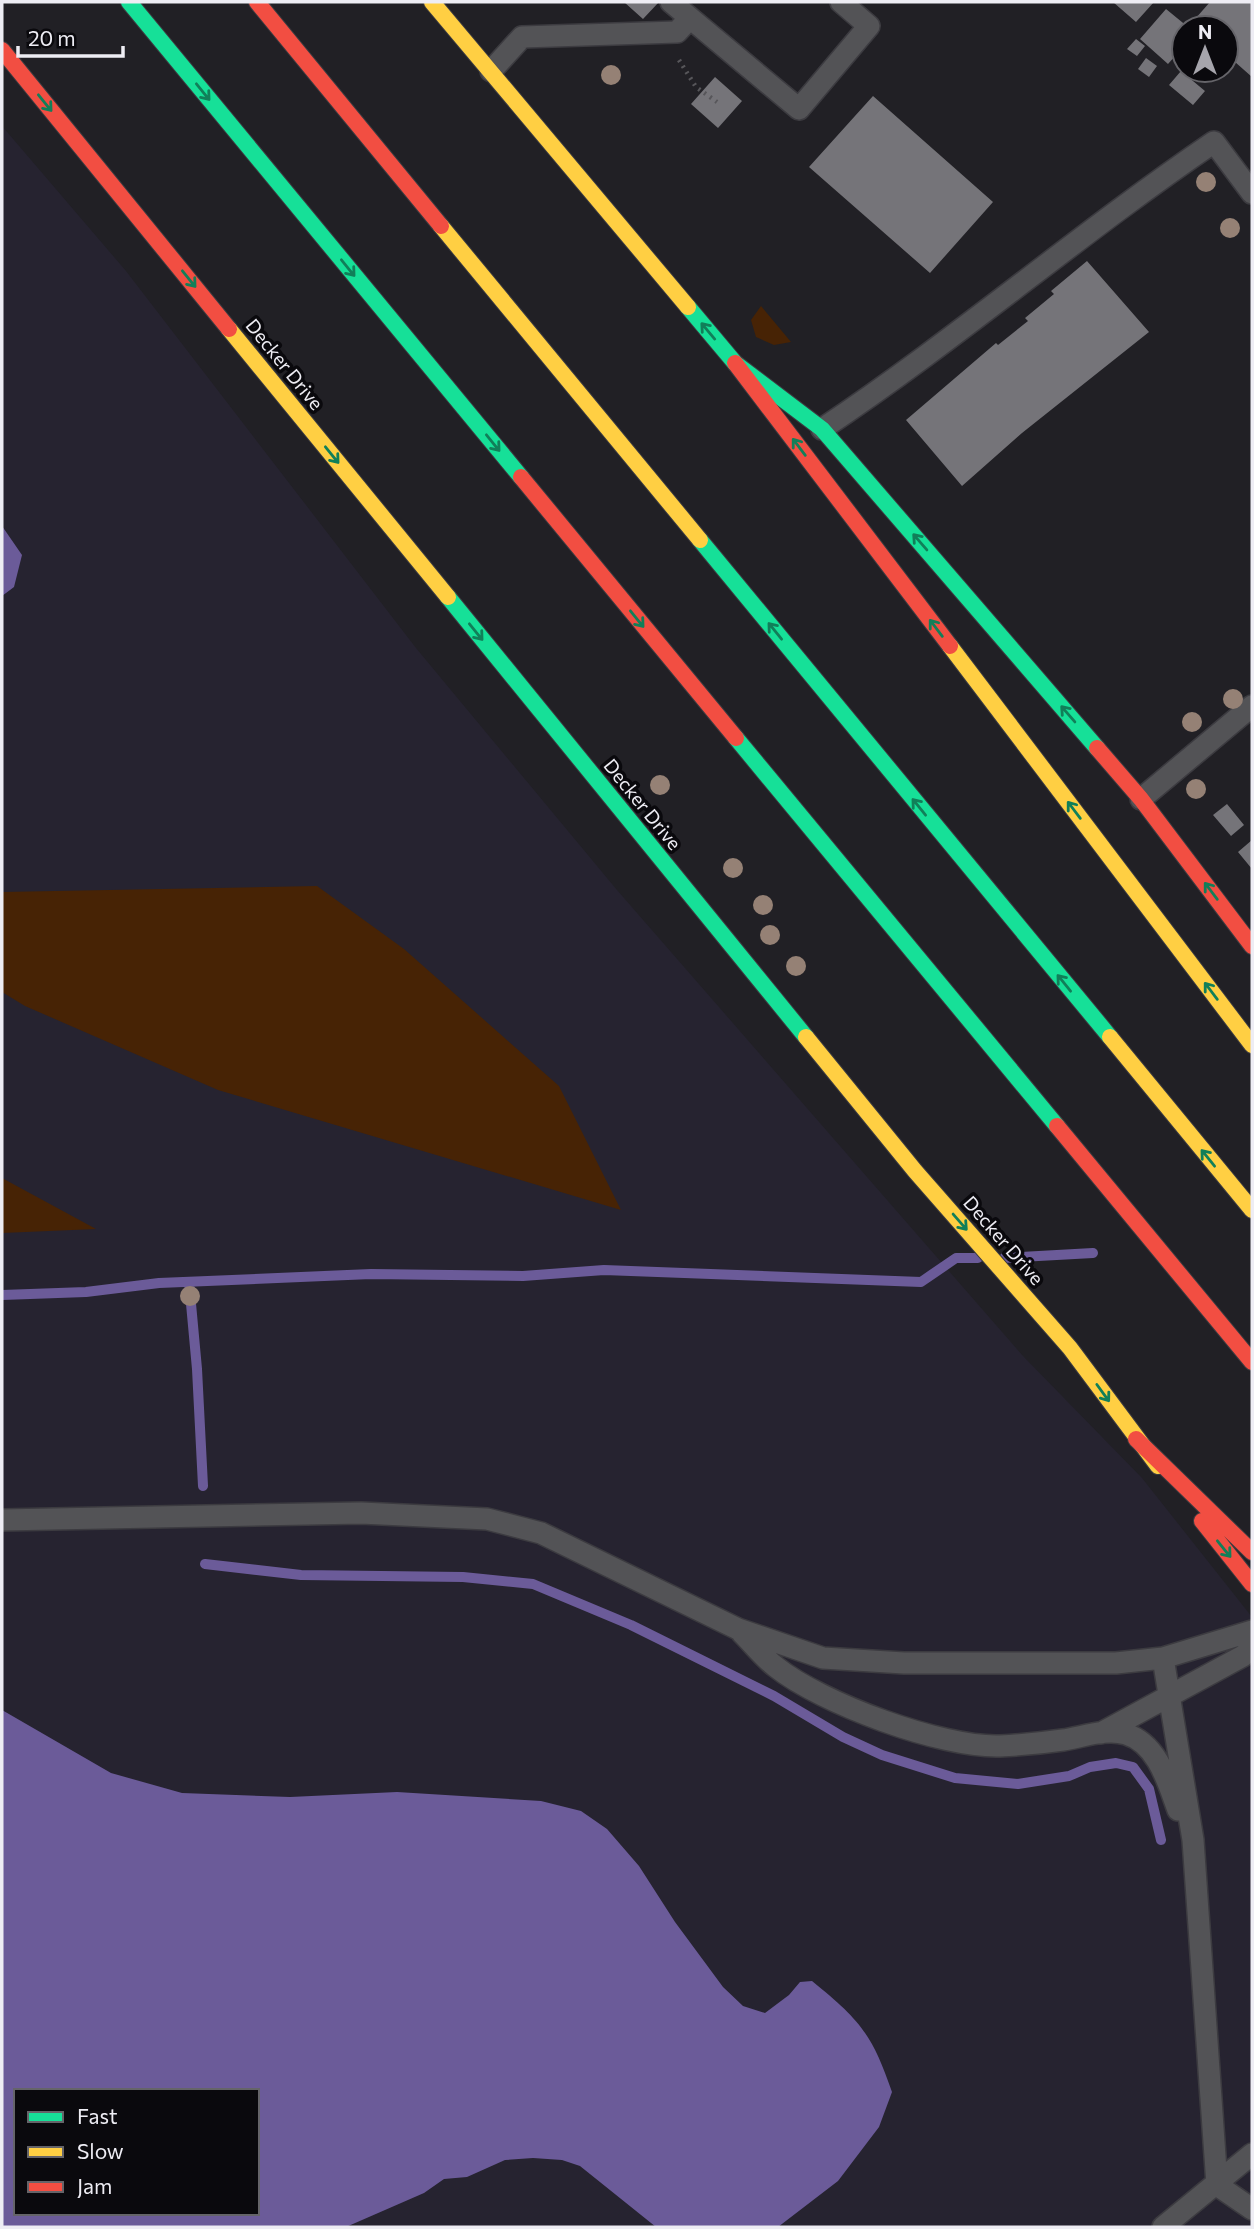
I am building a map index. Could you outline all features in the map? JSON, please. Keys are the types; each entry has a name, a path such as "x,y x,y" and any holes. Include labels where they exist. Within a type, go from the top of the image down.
{"main road":[{"path":"129,2 1252,1362"},
{"path":"257,2 1252,1210"},
{"path":"432,2 735,363 1252,1045"},
{"name":"Decker Drive","path":"2,50 915,1171 1070,1348 1136,1439 1252,1584"},
{"path":"735,363 822,429 1141,799 1252,946"},
{"path":"1136,1439 1252,1552"}],"lane":[{"path":"671,2 684,25 799,109 870,26 841,2"},
{"path":"491,71 522,37 684,25"},
{"path":"822,429 871,396 1130,199 1214,142 1252,193"},
{"path":"1141,799 1252,706"},
{"path":"2,1520 361,1513 487,1519 541,1533 738,1629 823,1658 904,1663 1116,1663 1163,1658 1252,1631"},
{"path":"738,1629 776,1668 825,1695 874,1716 935,1737 996,1746 1062,1740 1101,1732 1126,1734 1146,1747 1164,1770 1178,1811 1193,1840"},
{"path":"1101,1732 1243,1656 1252,1648"},
{"path":"1163,1658 1193,1840 1217,2185"},
{"path":"1163,2227 1252,2154"},
{"path":"1217,2185 1252,2209"}],"path":[{"path":"684,25 677,57 681,68 695,87 717,102"}],"shaded area":[{"path":"2,126 126,271 416,648 617,890 1023,1356 1142,1478 1252,1617 1252,2227 2,2227"},
{"path":"761,306 791,342 774,345 756,337 751,320"},
{"path":"2,526 22,555 14,587 2,596"},
{"path":"317,886 404,949 559,1086 621,1210 218,1090 25,1006 2,992 2,892"},
{"path":"2,1178 96,1229 2,1233"},
{"path":"2,1710 111,1773 182,1793 290,1797 397,1792 541,1801 581,1811 607,1829 639,1866 675,1922 723,1987 743,2006 765,2013 789,1995 800,1982 812,1981 862,2029 878,2056 892,2092 879,2127 838,2181 778,2227 656,2227 580,2166 562,2160 533,2158 505,2160 467,2177 444,2179 424,2193 346,2227 2,2227"}],"building":[{"path":"624,2 659,2 643,19"},
{"path":"1113,2 1154,2 1136,22"},
{"path":"1210,2 1252,2 1252,77 1240,66 1240,14 1199,14"},
{"path":"1166,9 1172,14 1170,14 1168,64 1140,39"},
{"path":"1136,39 1145,46 1137,56 1127,49"},
{"path":"1146,58 1157,66 1149,77 1138,69"},
{"path":"715,77 742,101 718,128 691,104"},
{"path":"1197,84 1205,91 1193,105 1169,85"},
{"path":"873,96 993,202 930,273 809,167"},
{"path":"1087,261 1149,332 1022,433 962,486 906,420 996,343 998,345 1028,321 1025,318 1054,294 1051,291"},
{"path":"1227,804 1244,825 1231,836 1213,815"},
{"path":"1252,840 1252,869 1238,852"}],"waterway":[{"path":"1004,1258 1093,1253"},
{"path":"2,1295 86,1292 159,1283 371,1274 523,1276 604,1270 921,1282 956,1258 978,1258"},
{"path":"189,1282 203,1486"},
{"path":"205,1564 301,1575 463,1577 533,1584 631,1625 774,1696 843,1737 882,1755 955,1778 1018,1784 1069,1776 1090,1767 1116,1763 1133,1767 1149,1789 1161,1840"}],"traffic: fast":[{"path":"129,2 521,477"},
{"path":"688,307 735,363 822,429 1097,748"},
{"path":"700,540 1110,1037"},
{"path":"448,597 806,1037"},
{"path":"736,738 1057,1126"}],"traffic: slow":[{"path":"432,2 688,307"},
{"path":"441,226 700,540"},
{"path":"229,329 448,597"},
{"path":"950,646 1252,1045"},
{"path":"806,1037 915,1171 1070,1348 1158,1466"},
{"path":"1110,1037 1252,1210"}],"traffic: jam":[{"path":"257,2 441,226"},
{"path":"2,50 229,329"},
{"path":"735,363 950,646"},
{"path":"521,477 736,738"},
{"path":"1097,748 1141,799 1252,946"},
{"path":"1057,1126 1252,1362"},
{"path":"1136,1439 1252,1552"},
{"path":"1202,1521 1252,1584"}]}
